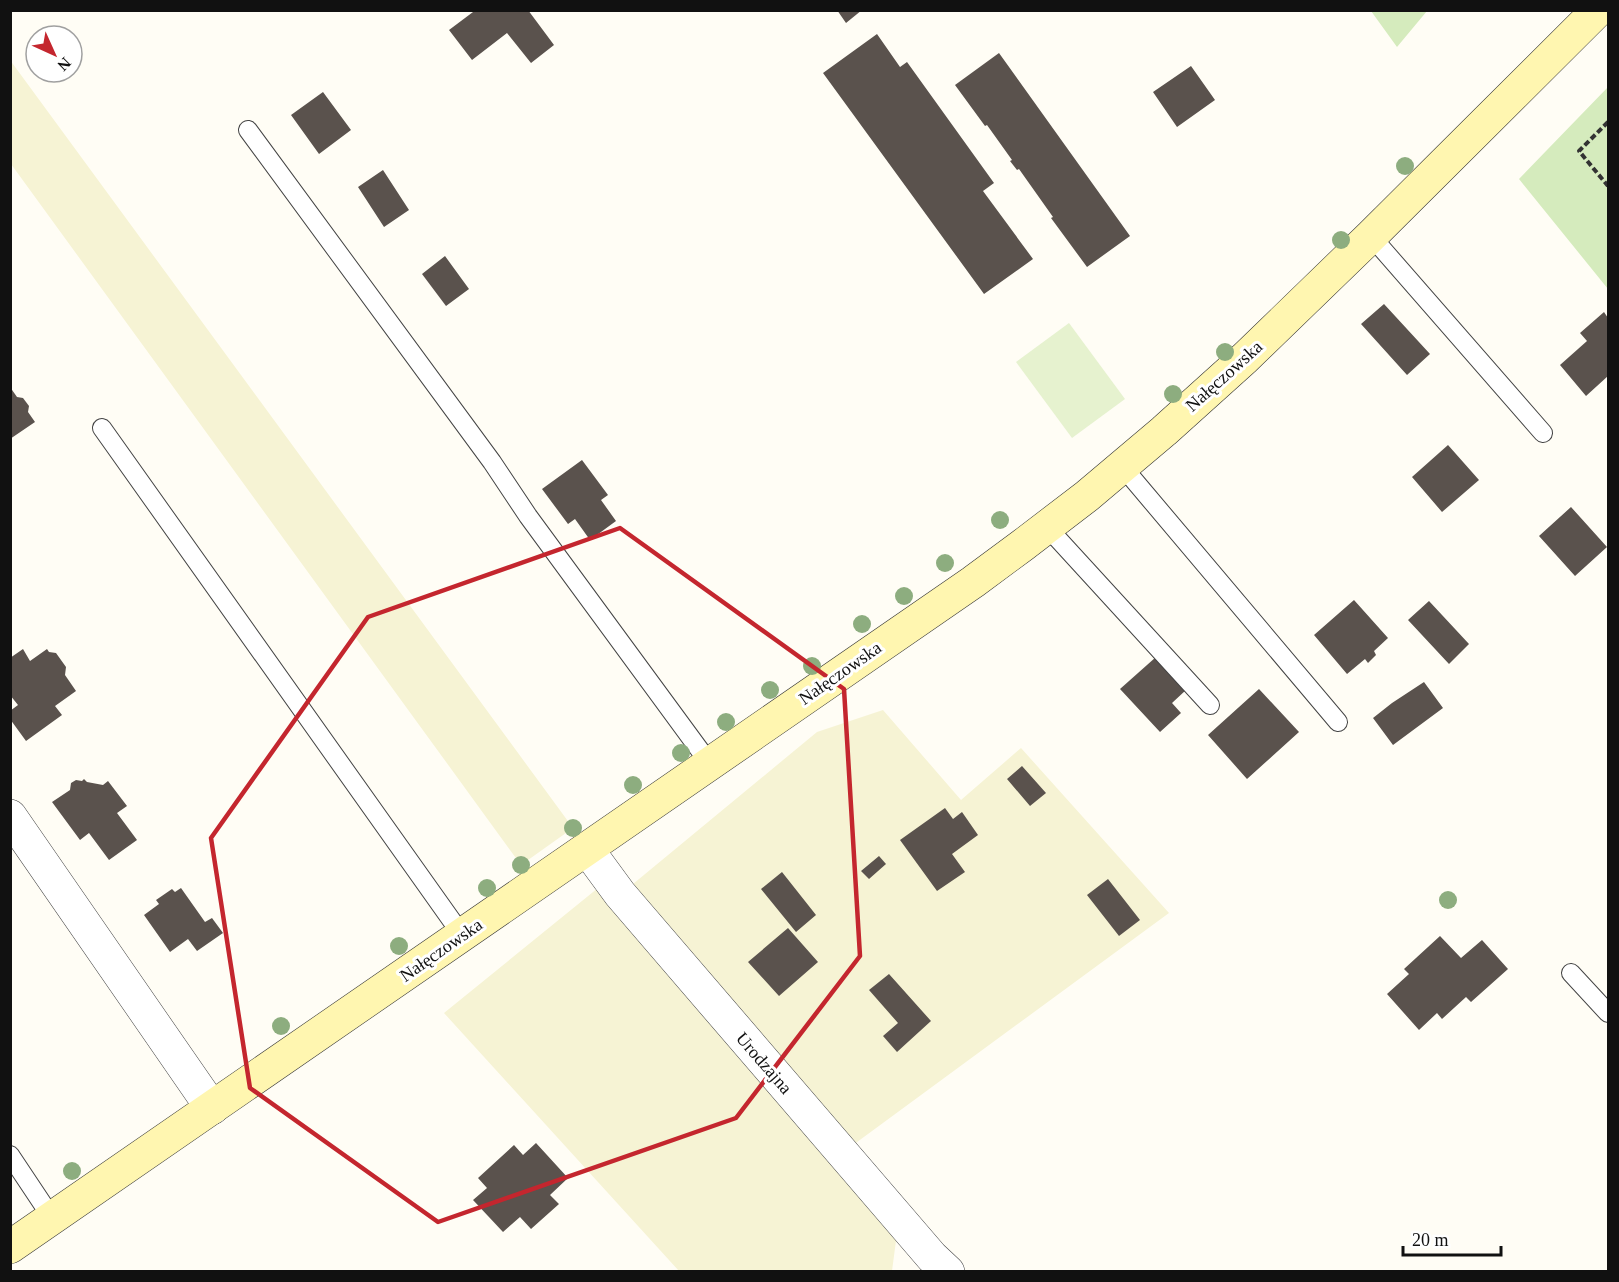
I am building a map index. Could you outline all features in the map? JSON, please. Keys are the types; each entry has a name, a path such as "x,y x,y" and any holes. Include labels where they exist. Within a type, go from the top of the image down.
{"main road":[{"name":"Nałęczowska","path":"10,1247 973,582 1047,527 1164,431 1250,353 1598,10"}],"street":[{"path":"10,816 212,1108"},
{"name":"Urodzajna","path":"587,849 620,894 792,1096 932,1267"}],"lane":[{"path":"248,130 710,764"},
{"path":"1371,236 1543,433"},
{"path":"102,428 462,935"},
{"path":"1122,466 1338,722"},
{"path":"1047,527 1210,705"},
{"path":"1571,973 1608,1013"},
{"path":"10,1155 52,1218"}],"path":[{"path":"1608,122 1579,151 1608,186"}],"highlighted area":[{"path":"620,528 844,689 860,956 736,1118 438,1222 250,1088 211,838 368,617"}],"shaded area":[{"path":"10,60 24,79 24,84 28,84 573,828 521,865 11,164"},
{"path":"883,710 961,800 1021,748 1169,913 853,1145 633,884 817,732"},
{"path":"598,888 897,1233 892,1271 679,1271 444,1013"}],"green space":[{"path":"1371,11 1427,11 1397,47"},
{"path":"1608,87 1608,289 1519,179"},
{"path":"1069,323 1125,399 1072,438 1016,362"}],"building":[{"path":"472,10 528,10 554,45 531,63 507,33 472,60 449,30 473,12"},
{"path":"837,10 862,10 846,23"},
{"path":"877,34 900,67 907,62 994,183 983,191 1033,259 984,294 823,73"},
{"path":"999,53 1130,236 1087,267 1019,169 1017,170 1010,161 1012,160 987,125 985,126 955,85"},
{"path":"1191,66 1215,100 1177,127 1153,92"},
{"path":"323,92 351,130 319,154 291,115"},
{"path":"383,170 409,210 384,227 358,187"},
{"path":"445,256 469,289 446,306 422,274"},
{"path":"1384,304 1430,354 1407,375 1361,324"},
{"path":"1604,312 1608,318 1608,376 1586,396 1560,365 1587,341 1580,333"},
{"path":"10,387 17,397 23,398 29,406 28,412 35,422 10,439"},
{"path":"1448,445 1479,480 1442,512 1412,477"},
{"path":"582,460 608,495 601,500 616,521 590,540 575,519 568,524 542,489"},
{"path":"1571,507 1607,547 1575,576 1539,536"},
{"path":"1354,600 1388,638 1374,651 1376,655 1368,663 1365,659 1347,674 1314,635"},
{"path":"1429,601 1469,644 1449,664 1408,620"},
{"path":"23,649 30,661 47,649 49,652 56,653 66,667 65,675 76,691 55,706 62,715 26,741 10,719 10,711 18,705 10,695 10,658"},
{"path":"1156,657 1186,690 1172,703 1181,713 1160,732 1120,689"},
{"path":"1424,682 1443,708 1393,745 1373,718"},
{"path":"1259,689 1299,732 1247,779 1208,735"},
{"path":"1022,766 1046,793 1030,806 1007,779"},
{"path":"84,779 87,782 103,785 108,781 127,806 117,813 137,840 109,860 89,833 80,840 52,802 70,790 71,783"},
{"path":"945,808 953,819 962,812 978,835 952,854 965,872 937,891 900,840"},
{"path":"879,856 886,864 869,879 861,871"},
{"path":"782,872 816,915 796,932 761,889"},
{"path":"1108,879 1140,920 1119,936 1087,895"},
{"path":"181,888 205,922 212,918 223,933 197,951 188,939 170,952 144,915 159,904 156,900 172,889 175,892"},
{"path":"788,928 818,962 779,996 748,962"},
{"path":"1440,936 1461,958 1482,940 1508,969 1471,1002 1466,997 1442,1019 1437,1013 1419,1030 1387,994 1409,974 1404,969"},
{"path":"889,974 931,1021 897,1052 883,1036 898,1023 869,990"},
{"path":"536,1143 568,1178 550,1195 559,1204 531,1229 520,1217 503,1232 473,1200 487,1188 478,1178 514,1145 523,1155"}]}
